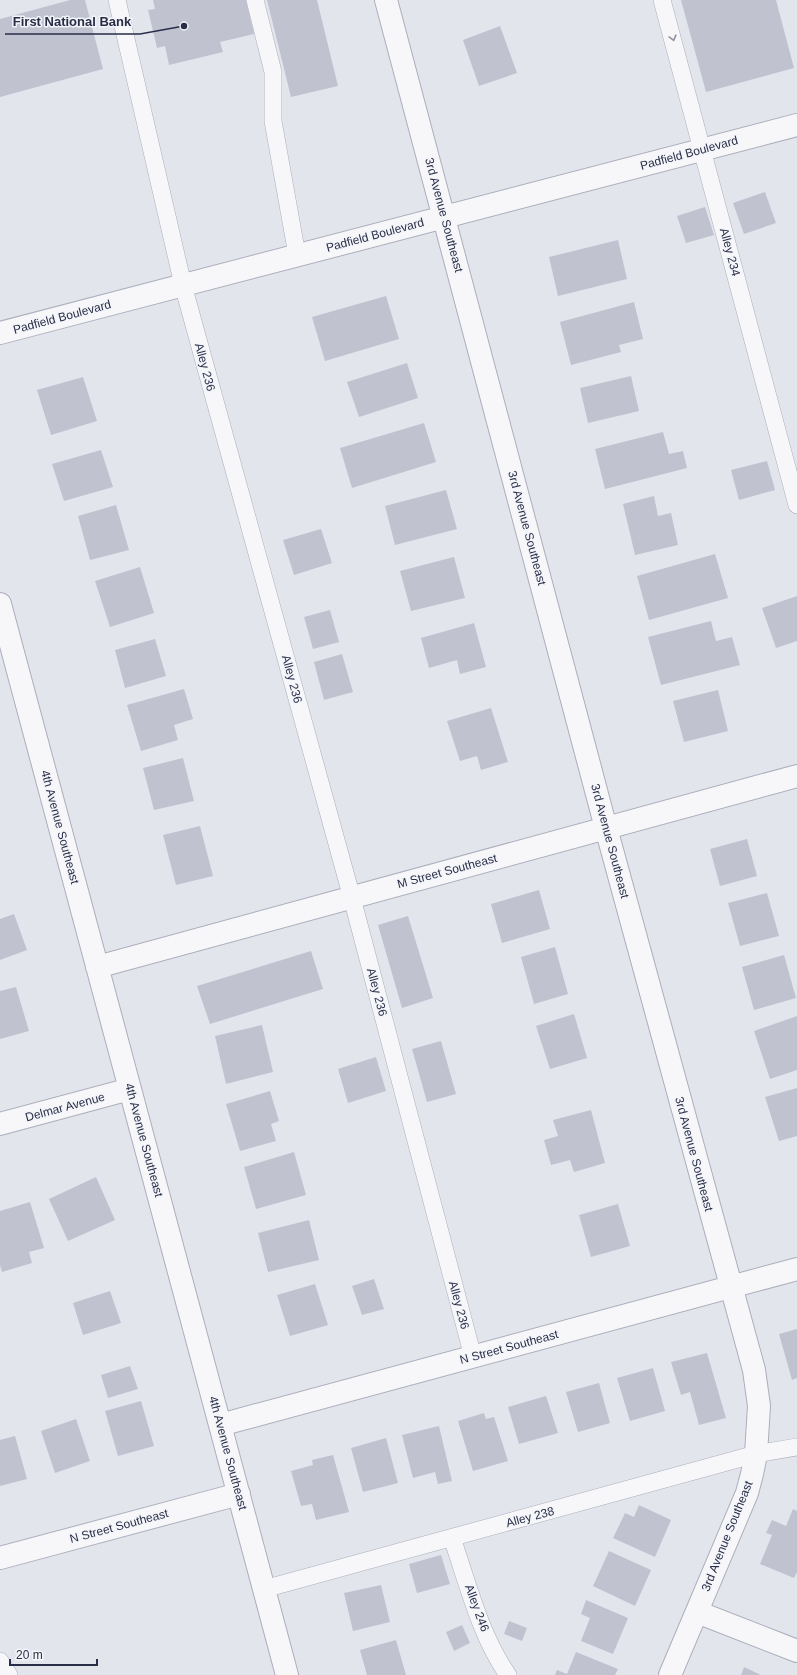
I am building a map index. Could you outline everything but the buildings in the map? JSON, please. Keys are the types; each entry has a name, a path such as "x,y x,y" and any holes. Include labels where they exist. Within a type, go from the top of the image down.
{"street":[{"name":"3rd Avenue Southeast","path":"386,0 606,828 730,1287 754,1370 759,1406 756,1454 747,1493 670,1675"},
{"name":"Padfield Boulevard","path":"0,333 797,125"},
{"name":"4th Avenue Southeast","path":"0,604 287,1675"},
{"name":"M Street Southeast","path":"97,967 797,776"},
{"name":"Delmar Avenue","path":"0,1124 130,1089"},
{"name":"N Street Southeast","path":"220,1425 797,1269"},
{"name":"N Street Southeast","path":"0,1558 239,1494"},
{"path":"697,1612 797,1651"}],"lane":[{"name":"Alley 236","path":"117,0 183,285 352,898 473,1357"},
{"path":"256,0 273,72 273,121 297,256"},
{"name":"Alley 234","path":"662,0 797,505"},
{"name":"Alley 238","path":"264,1589 756,1454 797,1447"},
{"name":"Alley 246","path":"452,1538 476,1610 489,1643 508,1675"},
{"path":"0,1661 9,1675"}],"place":[{"name":"First National Bank","path":"184,26"}]}
